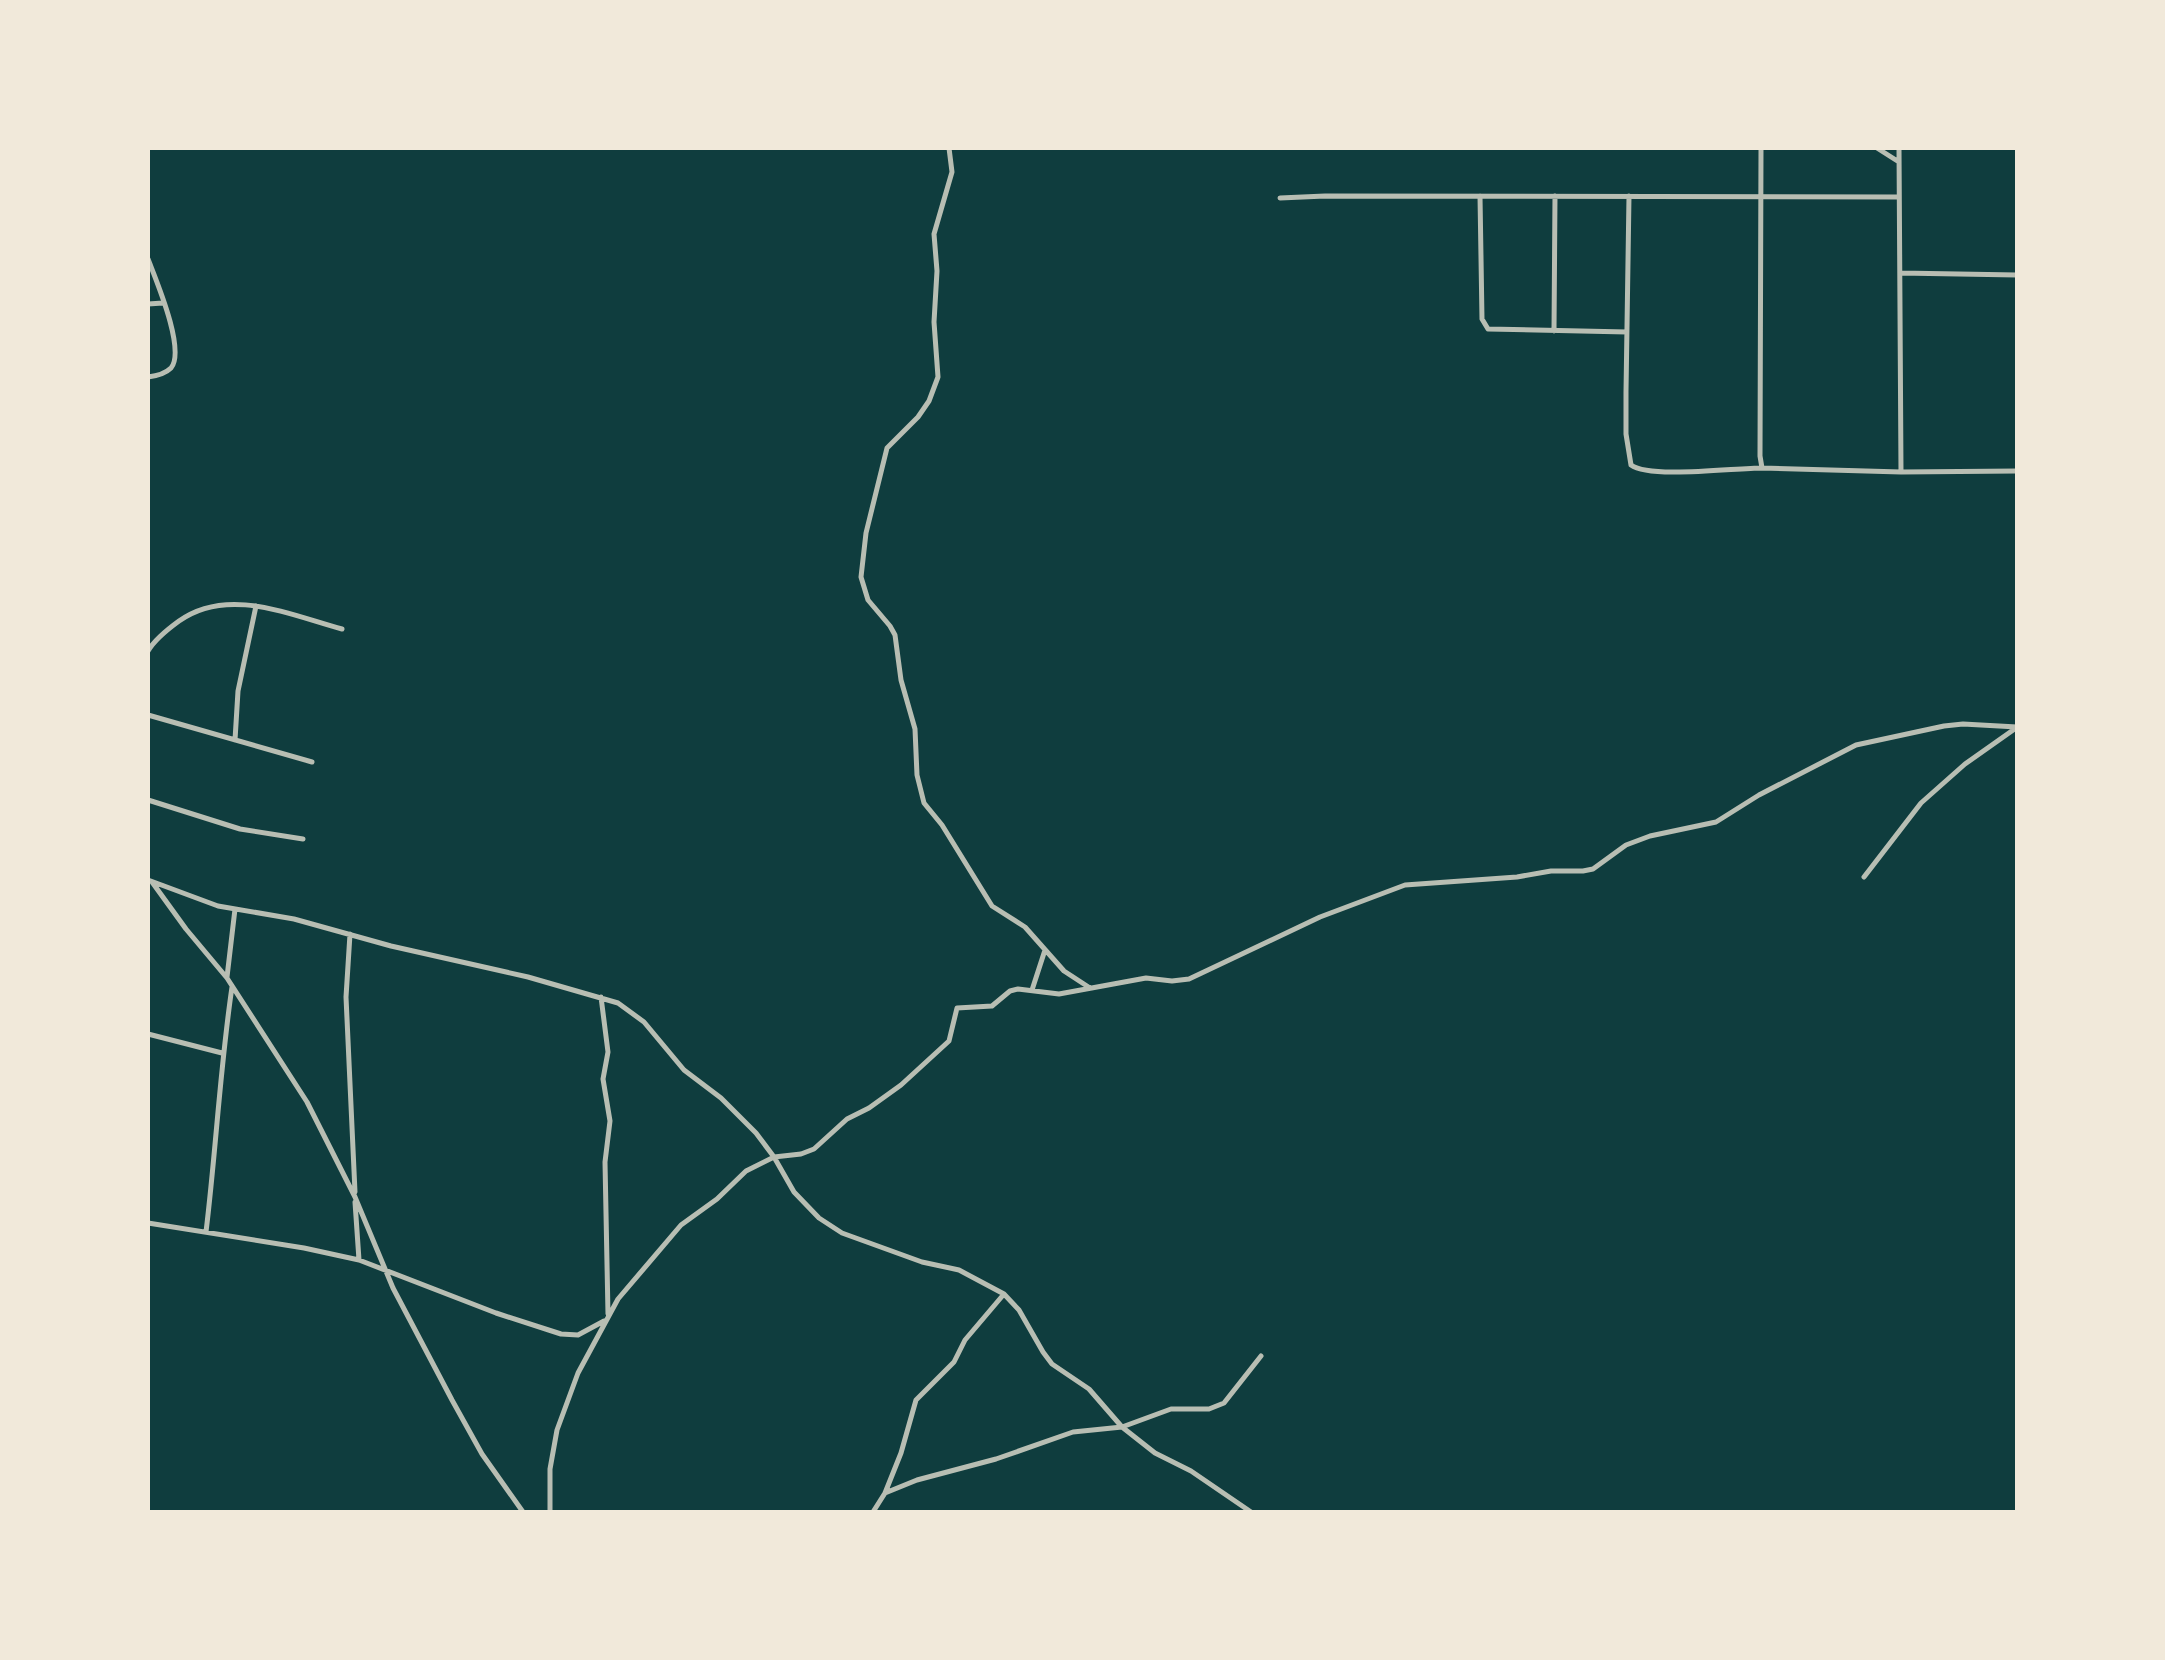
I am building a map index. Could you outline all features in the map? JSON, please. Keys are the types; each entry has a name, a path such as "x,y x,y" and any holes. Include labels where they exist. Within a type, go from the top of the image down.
{"street":[{"path":"949,148 952,172 934,234 937,271 934,322 939,360 937,383 918,417 887,448 866,533 861,577 868,600 895,635 901,680 915,729 917,775 924,803 942,825 992,906 1025,927 1069,976 1091,989"},
{"path":"1761,148 1759,372 1762,468"},
{"path":"1877,148 1899,162"},
{"path":"1899,148 1901,472"},
{"path":"1480,196 1482,319 1488,329 1627,332"},
{"path":"1554,331 1555,196"},
{"path":"1629,196 1626,434 1631,465 1639,471 1762,468 2017,471"},
{"path":"1280,198 1899,197"},
{"path":"148,259 172,328 175,359 171,368 163,374 148,377"},
{"path":"1900,273 2017,275"},
{"path":"148,304 163,303"},
{"path":"148,651 169,628 194,610 227,603 256,606 342,629"},
{"path":"235,740 238,691 256,606"},
{"path":"148,715 312,762"},
{"path":"550,1512 550,1469 557,1430 578,1373 607,1317 681,1225 717,1199 746,1171 774,1157 814,1149 847,1119 869,1108 901,1085 949,1041 957,1008 992,1006 1014,989 1059,994 1146,978 1189,979 1320,917 1405,885 1593,869 1626,845 1650,836 1726,818 1792,777 1872,740 1963,724 2017,727"},
{"path":"1864,877 1921,803 1965,764 2017,727"},
{"path":"148,800 240,829 303,839"},
{"path":"150,880 218,906 294,919 618,1003 644,1022 677,1063 721,1098 756,1133 801,1202 819,1218 842,1233 922,1262 959,1270 1004,1294 1019,1310 1052,1364 1089,1389 1122,1427 1155,1453 1191,1471 1251,1512"},
{"path":"150,880 227,978 307,1102 355,1197 386,1270 472,1438 523,1512"},
{"path":"227,978 235,909"},
{"path":"350,934 346,997 359,1260"},
{"path":"1032,990 1045,950"},
{"path":"206,1232 217,1144 222,1053 232,986"},
{"path":"601,997 608,1052 603,1079 610,1121 605,1162 607,1317"},
{"path":"148,1034 222,1053"},
{"path":"148,1223 359,1260 496,1313 561,1334 578,1335 607,1317"},
{"path":"873,1512 885,1493 901,1453 916,1400 954,1362 965,1340 1004,1294"},
{"path":"885,1493 917,1480 996,1459 1073,1432 1122,1427 1171,1409 1217,1407 1224,1403 1261,1356"}]}
